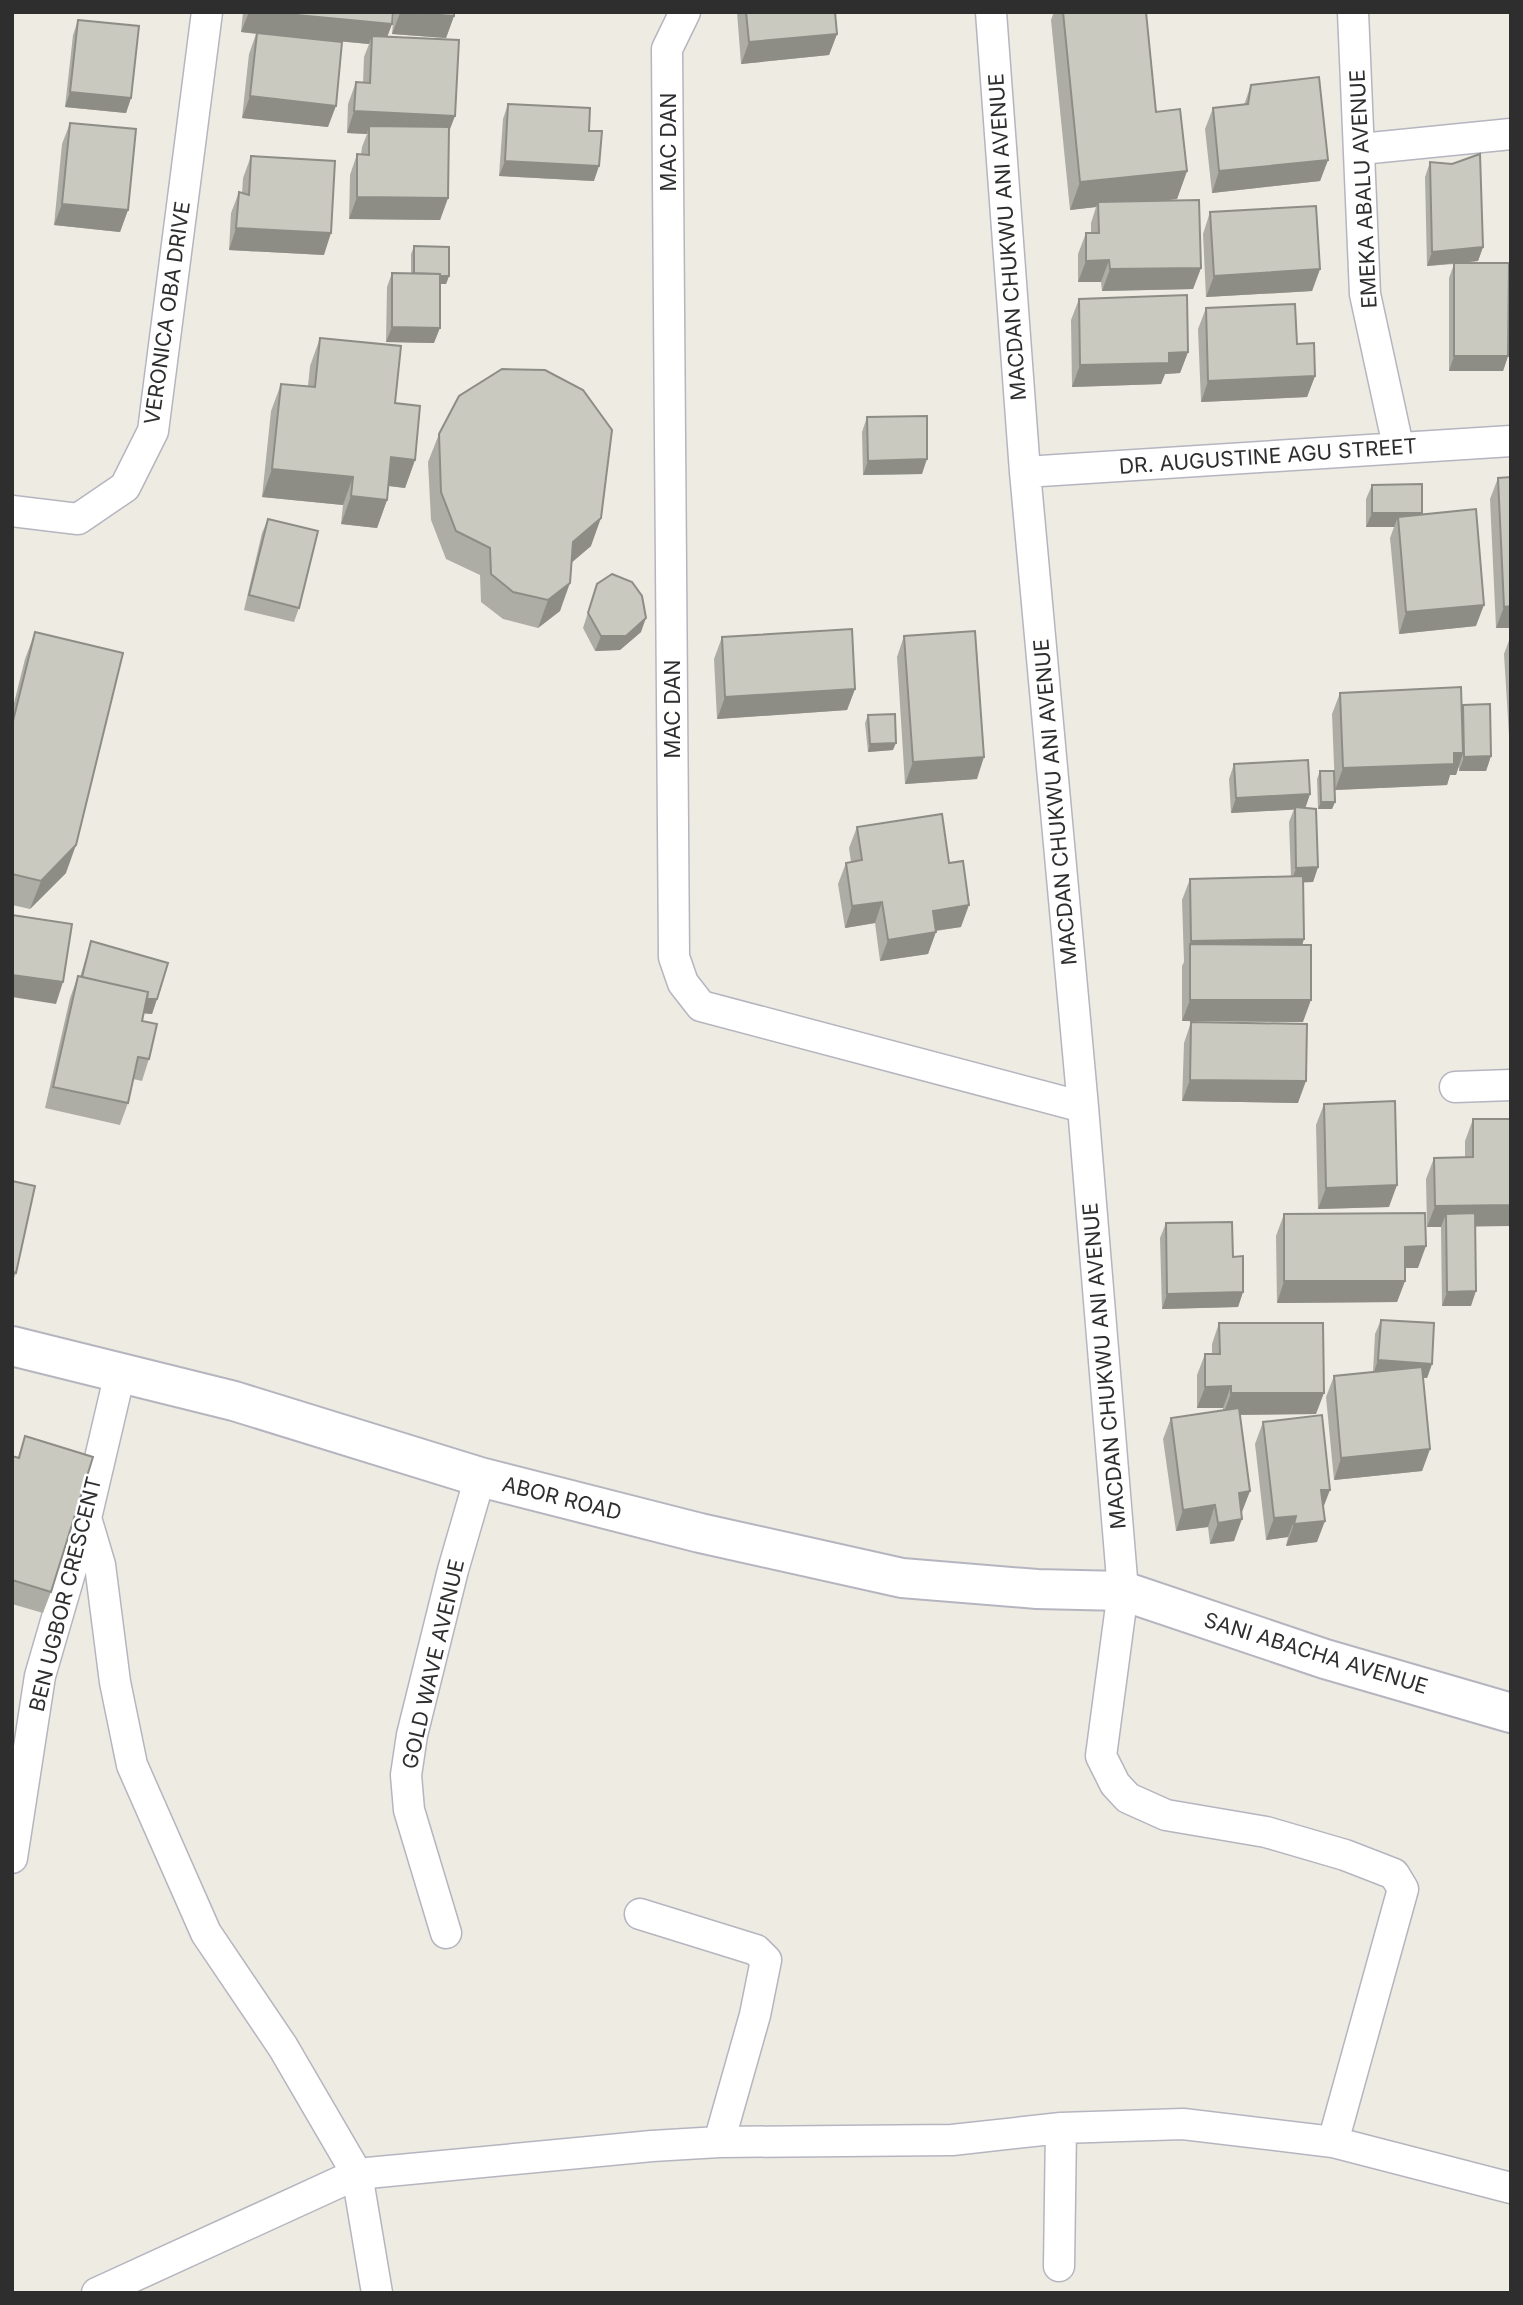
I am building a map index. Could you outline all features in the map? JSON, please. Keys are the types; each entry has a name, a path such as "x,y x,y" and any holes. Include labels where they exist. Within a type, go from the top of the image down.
{"street":[{"name":"VERONICA OBA DRIVE","path":"12,511 78,519 125,487 153,431 207,12"},
{"name":"MAC DAN","path":"685,12 667,49 674,957 683,983 701,1006 1083,1107"},
{"name":"MACDAN CHUKWU ANI AVENUE","path":"991,12 1025,472 1083,1107 1123,1591 1101,1756 1115,1784 1128,1798 1166,1815 1266,1832 1345,1855 1394,1874 1403,1889 1333,2142"},
{"name":"EMEKA ABALU AVENUE","path":"1353,12 1361,149 1365,294 1398,446"},
{"path":"1361,149 1511,134"},
{"name":"DR. AUGUSTINE AGU STREET","path":"1025,472 1398,446 1511,441"},
{"path":"1455,1087 1511,1086"},
{"name":"ABOR ROAD","path":"12,1346 234,1401 481,1477 700,1533 902,1578 1037,1589 1123,1591"},
{"name":"BEN UGBOR CRESCENT","path":"12,1858 40,1676 86,1518 120,1373"},
{"name":"GOLD WAVE AVENUE","path":"446,1933 409,1810 406,1775 412,1735 453,1570 481,1477"},
{"path":"86,1518 100,1565 115,1682 132,1765 206,1933 283,2047 357,2174 377,2293"},
{"name":"SANI ABACHA AVENUE","path":"1123,1591 1325,1659 1511,1713"},
{"path":"639,1914 756,1950 766,1959 755,2015 719,2142"},
{"path":"97,2293 357,2174 719,2142 952,2140 1061,2128 1183,2124 1333,2142 1511,2188"},
{"path":"1059,2266 1061,2128"}],"building":[{"path":"265,12 393,12 392,24"},
{"path":"400,12 454,12 454,16"},
{"path":"746,12 835,12 837,34 749,42"},
{"path":"1063,12 1146,12 1156,112 1180,109 1187,171 1080,182"},
{"path":"78,20 139,26 131,98 70,92"},
{"path":"257,33 342,42 336,106 250,96"},
{"path":"372,36 459,40 455,116 354,111 356,82 370,83"},
{"path":"1319,77 1328,160 1219,171 1213,108 1248,104 1251,85"},
{"path":"508,104 590,108 589,131 602,131 599,166 505,161"},
{"path":"70,123 136,129 128,210 62,204"},
{"path":"369,126 449,127 448,198 357,197 357,154 369,155"},
{"path":"1480,154 1483,247 1432,252 1430,162 1452,164"},
{"path":"251,156 335,161 331,233 236,228 239,192 249,195"},
{"path":"1199,200 1201,268 1110,269 1109,260 1086,261 1086,233 1099,233 1098,202"},
{"path":"1316,206 1320,269 1214,276 1210,212"},
{"path":"414,246 449,247 449,276 414,273"},
{"path":"1454,263 1509,263 1508,356 1454,356"},
{"path":"392,273 440,274 440,328 392,327"},
{"path":"1187,295 1188,352 1169,353 1169,363 1080,365 1079,299"},
{"path":"1295,304 1297,344 1314,343 1315,376 1208,381 1206,308"},
{"path":"320,338 401,346 395,403 420,406 415,460 391,457 387,500 351,496 353,477 272,469 281,384 315,387"},
{"path":"502,369 545,370 583,390 612,430 601,518 573,542 570,583 548,600 513,592 491,574 490,548 456,531 441,492 439,434 459,396"},
{"path":"927,416 927,459 868,461 867,417"},
{"path":"1511,477 1511,606 1504,607 1498,478"},
{"path":"1422,484 1422,513 1372,513 1372,485"},
{"path":"1476,509 1484,605 1406,612 1398,517"},
{"path":"268,519 318,531 299,608 249,595"},
{"path":"612,574 632,582 642,596 646,618 626,636 601,636 588,613 597,584"},
{"path":"852,629 855,689 725,697 722,637"},
{"path":"975,631 984,757 913,762 904,636"},
{"path":"35,632 123,653 76,845 41,881 12,874 12,725"},
{"path":"1461,687 1463,753 1454,753 1454,764 1343,768 1340,693"},
{"path":"1490,704 1491,756 1464,757 1463,705"},
{"path":"895,714 896,743 870,744 868,715"},
{"path":"1308,760 1310,794 1236,798 1234,764"},
{"path":"1320,771 1334,771 1335,802 1321,802"},
{"path":"1295,807 1316,809 1318,867 1296,868"},
{"path":"942,814 949,863 963,861 969,905 933,911 936,932 888,940 882,902 852,906 846,863 862,860 857,827"},
{"path":"1303,876 1304,939 1191,941 1190,879"},
{"path":"12,915 72,924 63,982 12,975"},
{"path":"91,941 168,963 157,999 147,999 148,992 82,977"},
{"path":"1190,944 1311,945 1311,1000 1190,1000"},
{"path":"78,976 148,992 142,1021 157,1024 149,1059 138,1057 128,1103 53,1087"},
{"path":"1191,1022 1307,1024 1306,1081 1190,1080"},
{"path":"1395,1101 1397,1185 1326,1188 1324,1104"},
{"path":"1473,1119 1511,1119 1511,1205 1435,1206 1434,1158 1473,1157"},
{"path":"12,1181 35,1186 16,1273 12,1272"},
{"path":"1425,1213 1426,1246 1405,1247 1405,1281 1284,1281 1284,1214"},
{"path":"1475,1213 1476,1291 1447,1292 1446,1214"},
{"path":"1232,1222 1233,1257 1243,1256 1243,1292 1167,1294 1166,1223"},
{"path":"1381,1320 1434,1323 1432,1364 1378,1360"},
{"path":"1219,1323 1323,1323 1324,1393 1231,1393 1231,1386 1205,1387 1205,1354 1220,1354"},
{"path":"1422,1367 1430,1449 1341,1458 1334,1376"},
{"path":"1239,1408 1250,1491 1239,1493 1242,1519 1218,1523 1215,1505 1183,1510 1171,1418"},
{"path":"1322,1415 1330,1490 1321,1490 1325,1521 1294,1524 1296,1516 1274,1518 1263,1422"},
{"path":"25,1436 93,1457 51,1592 12,1580 12,1456 19,1458"}]}
